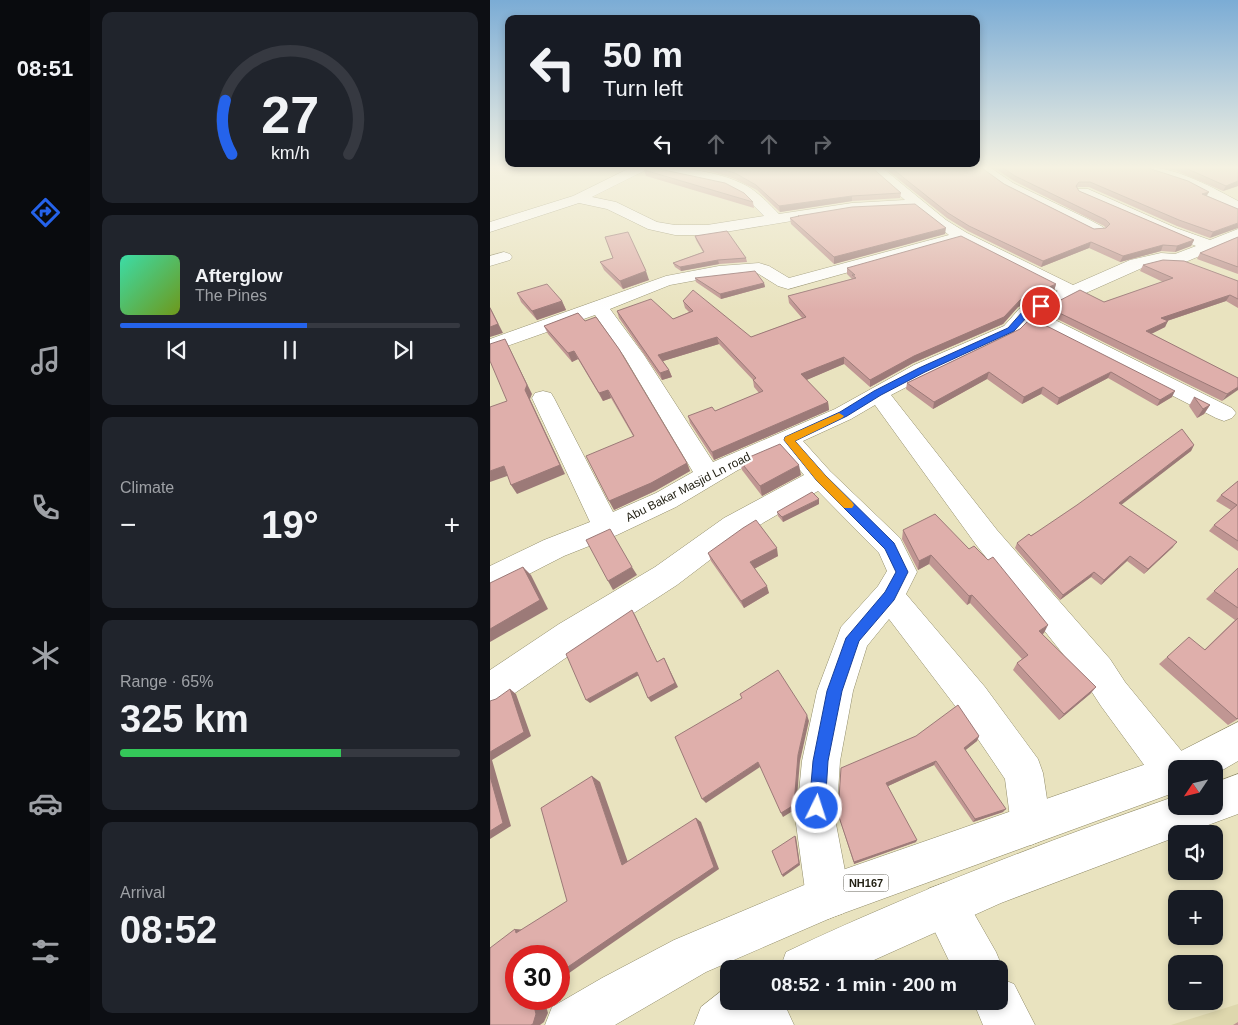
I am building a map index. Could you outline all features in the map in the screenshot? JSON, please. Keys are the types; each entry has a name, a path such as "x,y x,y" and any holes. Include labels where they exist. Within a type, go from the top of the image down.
{"main road":[{"path":"490,227 531,214"},
{"path":"629,214 653,226 675,230 707,230 812,214"},
{"path":"770,214 776,220"},
{"path":"930,214 961,236 1072,291"},
{"path":"1065,214 1098,230"},
{"path":"1133,214 1171,231 1212,246"},
{"name":"Abu Bakar Masjid Ln road","path":"490,581 554,548 607,527 666,500 729,464 789,440 844,414 878,393 922,370 1011,330 1026,313 1072,291 1136,264 1161,258 1177,259 1238,234"},
{"path":"490,346 599,307 656,284 680,277 759,268 766,270 781,282 788,284 961,236"},
{"path":"1177,259 1203,269"},
{"path":"599,307 634,355 709,477"},
{"path":"1026,313 1224,413"},
{"path":"878,393 987,538 1098,671 1113,694 1169,760"},
{"path":"544,398 556,427 607,527"},
{"path":"789,440 821,478 890,546 902,572 889,596 853,638 835,691 820,761 816,824 828,897"},
{"path":"490,690 571,635 666,576 721,538 734,526 821,478"},
{"path":"889,596 972,699 1024,772 1031,825"},
{"name":"NH167","path":"1202,760 1238,741"},
{"name":"NH167","path":"570,1025 619,995 690,956 828,897 1168,776"},
{"path":"1223,800 1238,794"},
{"path":"821,960 856,943 944,906 1063,858 1180,815"},
{"path":"944,906 974,960"},
{"path":"718,1025 736,1010"},
{"path":"761,1010 769,1025"},
{"path":"1002,1010 1010,1025"}],"shaded area":[{"path":"1238,1004 1238,1025 1171,1025 1223,1010"}],"building":[{"path":"811,214 928,214 946,228 834,257 790,218"},
{"path":"949,214 1064,214 1094,229 1106,228 1110,224 1093,214 1133,214 1194,240 1177,246 1163,245 1123,256 1091,242 1043,261 969,226"},
{"path":"1165,214 1238,214 1238,223 1213,232"},
{"path":"727,231 746,258 718,260 680,267 673,263 704,252 695,236"},
{"path":"628,232 646,271 620,281 600,262 613,258 605,237"},
{"path":"961,236 1056,284 1020,300 1004,317 914,356 870,380 844,357 801,374 828,402 712,452 688,416 712,407 715,411 763,391 753,380 756,378 717,337 658,355 669,370 660,373 617,311 651,299 673,319 693,311 683,301 693,290 751,337 806,317 788,296 856,278 847,268"},
{"path":"1238,237 1238,267 1200,253"},
{"path":"1163,260 1184,261 1238,281 1238,299 1230,295 1161,318 1168,321 1146,331 1238,378 1238,387 1227,394 1047,307 1080,290 1104,302 1173,278 1143,265"},
{"path":"755,271 764,283 720,294 695,278"},
{"path":"547,284 562,301 532,311 517,293"},
{"path":"490,308 498,324 490,327"},
{"path":"578,313 585,321 596,317 619,349 687,463 651,483 609,501 586,456 634,436 608,390 599,393 574,351 568,353 544,326"},
{"path":"1031,318 1175,391 1160,400 1111,372 1059,398 1043,387 1024,397 989,372 934,402 907,383 1020,329"},
{"path":"505,339 527,385 525,390 560,465 511,485 504,466 490,471 490,407 507,401 490,361 490,344"},
{"path":"1194,397 1210,405 1203,409"},
{"path":"1182,429 1194,445 1119,503 1177,542 1148,569 1130,556 1104,580 1094,572 1063,595 1017,543 1029,534 1031,536 1077,505"},
{"path":"780,444 799,465 760,486 740,461"},
{"path":"1238,481 1238,541 1214,525 1237,505 1221,495"},
{"path":"812,492 819,499 782,517 777,512"},
{"path":"935,514 969,549 974,546 988,560 993,557 1048,625 1039,631 1096,687 1064,714 1017,663 1028,655 972,595 969,596 931,555 919,561 903,530"},
{"path":"756,520 777,548 750,562 767,586 741,601 708,553"},
{"path":"610,529 632,567 608,581 586,540"},
{"path":"523,567 540,600 490,629 490,583"},
{"path":"1238,568 1238,608 1214,591"},
{"path":"632,610 657,662 664,658 675,683 648,698 637,672 586,700 566,654"},
{"path":"1238,618 1237,719 1167,657 1189,637 1205,650"},
{"path":"778,670 807,715 798,755 794,805 781,813 758,762 702,799 675,737 742,698 740,694"},
{"path":"510,689 524,732 490,752 490,701"},
{"path":"958,705 979,736 964,748 1006,809 975,819 936,761 886,783 917,840 854,862 838,814 841,768 916,736"},
{"path":"490,776 503,823 490,831"},
{"path":"592,776 622,865 696,818 714,867 570,965 570,945 505,945 505,1010 535,1010 536,1014 531,1025 490,1025 490,948 515,929 516,933 567,901 541,808"},
{"path":"795,836 799,863 782,875 772,851"}],"slow traffic":[{"path":"839,416 789,440 821,478 848,505"}],"route":[{"path":"817,808 820,761 835,691 853,638 889,596 902,572 890,546 821,478 789,440 844,414 878,393 922,370 1011,330 1026,313 1041,306"}]}
